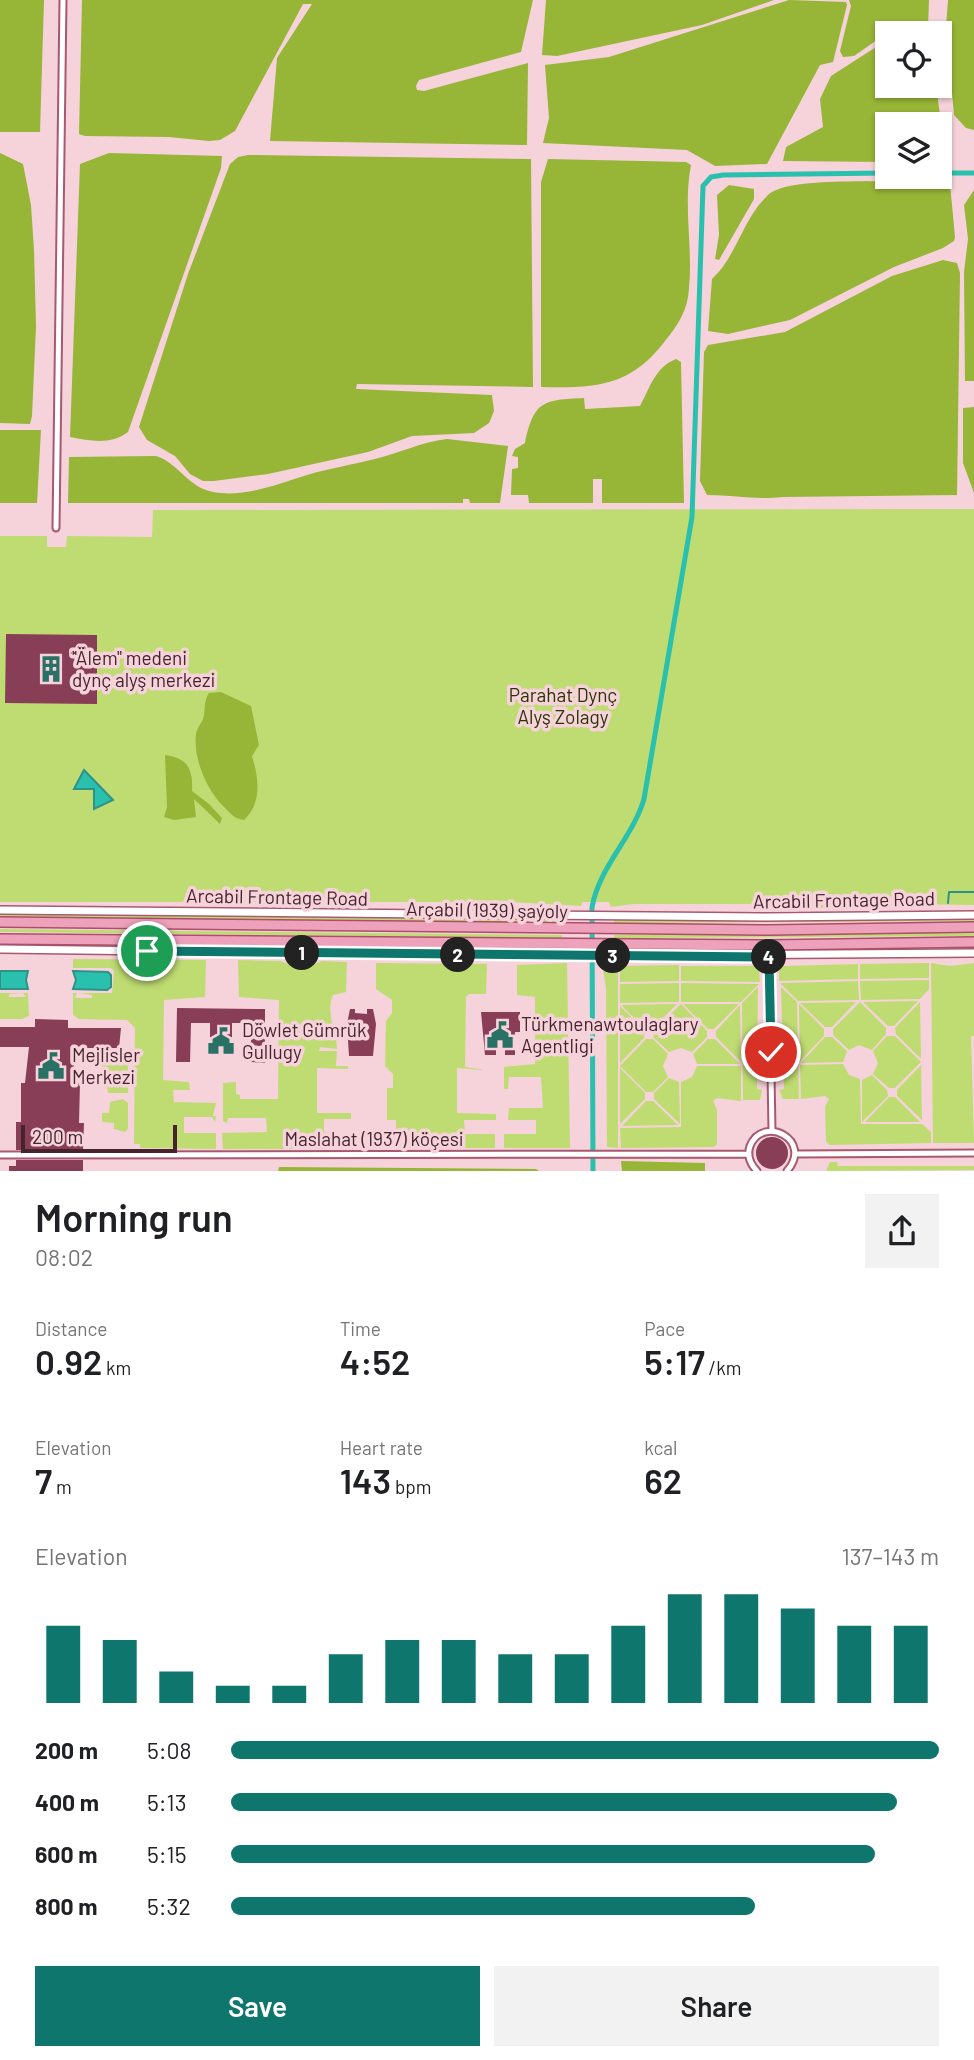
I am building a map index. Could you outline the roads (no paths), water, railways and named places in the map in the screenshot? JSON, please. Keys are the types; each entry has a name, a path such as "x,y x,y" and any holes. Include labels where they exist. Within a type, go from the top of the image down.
{"main road":[{"name":"Arçabil (1939) şaýoly","path":"0,922 614,929 974,927"},
{"name":"Arçabil (1939) şaýoly","path":"0,939 562,944 974,942"}],"street":[{"path":"56,528 63,0"},
{"name":"Arcabil Frontage Road","path":"0,910 563,916 974,915"},
{"path":"0,949 769,957 974,953"},
{"path":"769,957 772,1131"},
{"path":"757,1171 749,1154 754,1139 772,1131 789,1139 795,1154 787,1171"},
{"path":"795,1154 974,1153"},
{"name":"Maslahat (1937) köçesi","path":"0,1155 749,1154"}],"waterway":[{"path":"593,1171 592,907 602,878 632,827 644,799 692,517 703,186 711,177 723,175 875,173"},
{"path":"952,173 974,173"},
{"path":"948,903 949,892 974,892"}],"place":[{"name":"\"Älem\" medeni dynç alyş merkezi","path":"51,669"},
{"name":"Türkmenawtoulaglary Agentligi","path":"500,1035"},
{"name":"Döwlet Gümrük Gullugy","path":"221,1041"},
{"name":"Mejlisler Merkezi","path":"51,1066"}],"park label":[{"name":"Parahat Dynç Alyş Zolagy","path":"563,706"}]}
